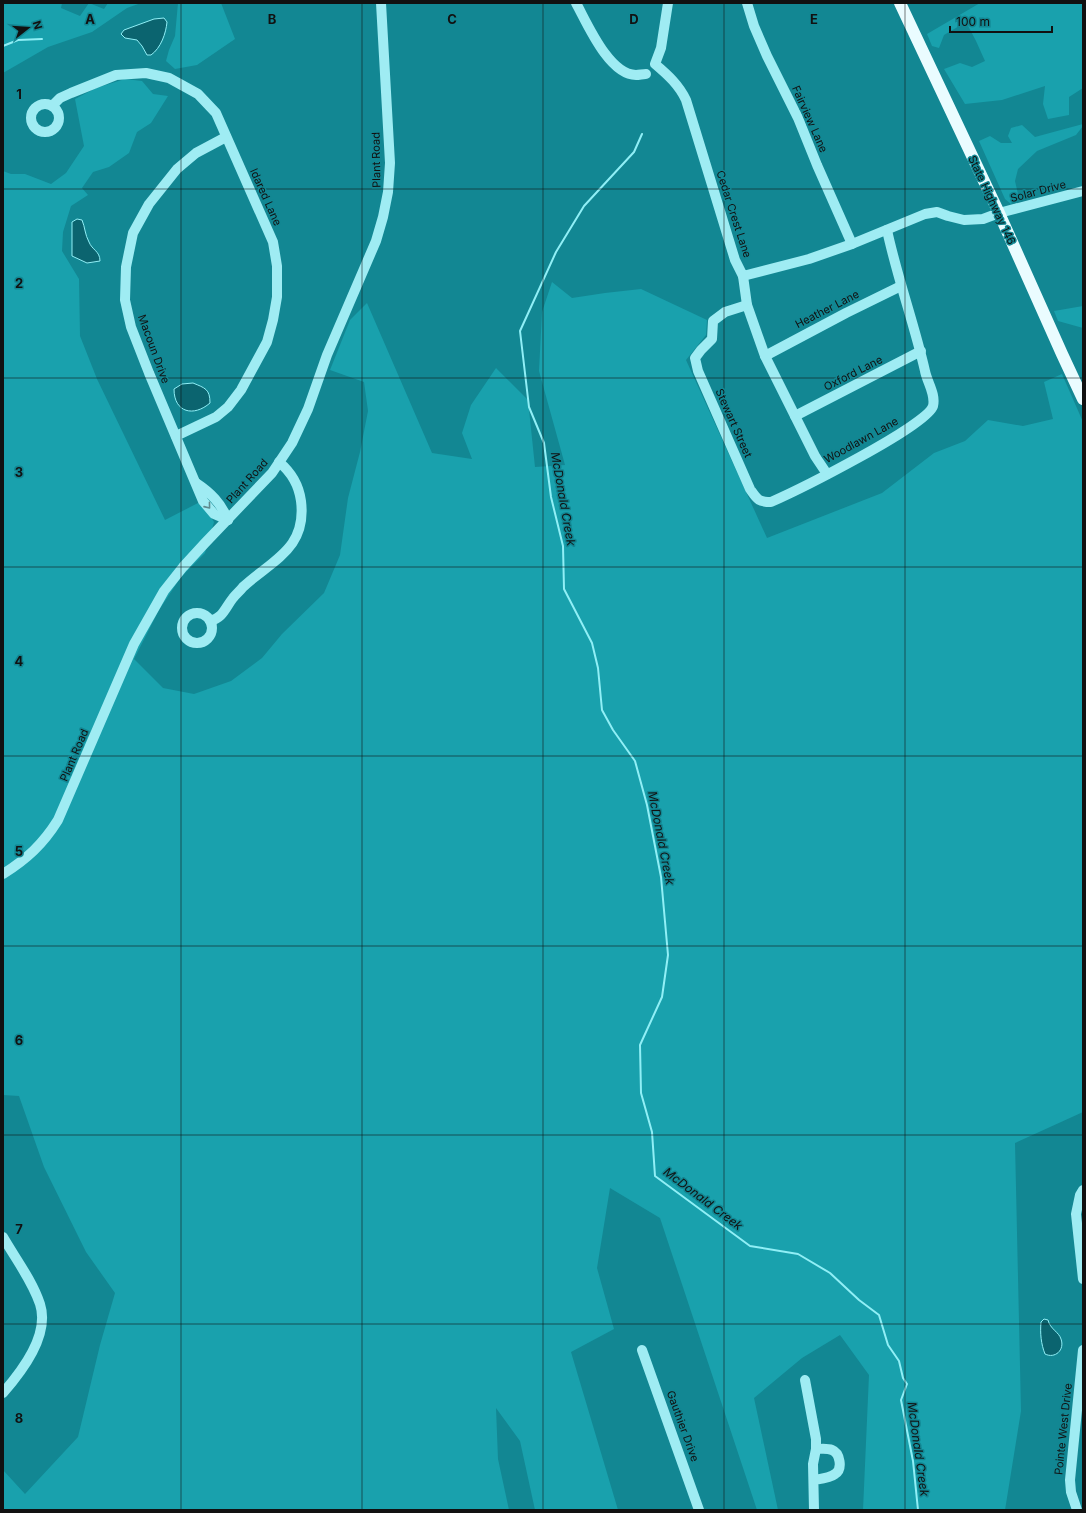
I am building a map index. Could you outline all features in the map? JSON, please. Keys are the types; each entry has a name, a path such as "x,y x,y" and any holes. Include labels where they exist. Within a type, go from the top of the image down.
{"main road":[{"name":"State Highway 146","path":"900,3 999,214 1083,399"}],"street":[{"name":"Plant Road","path":"3,874 23,861 49,835 66,805 134,644 164,591 183,567 272,473 292,443 308,409 327,355 376,241 388,192 390,163 381,3"},
{"path":"576,3 594,38 612,62 629,74 646,74"},
{"name":"Cedar Crest Lane","path":"668,3 661,48 654,64 672,78 686,100 736,260 743,276 809,259 852,244 925,214 937,212 964,220 983,220 999,214"},
{"name":"Fairview Lane","path":"747,3 754,26 767,56 798,118 852,244"},
{"name":"Idared Lane","path":"52,106 60,98 116,75 146,73 169,78 198,94 216,113 273,242 277,266 277,296 267,342 241,390 228,408 216,417 176,436"},
{"name":"Macoun Drive","path":"226,137 196,153 182,165 149,204 133,233 126,267 125,300 131,327 196,483 209,491 223,508 228,520"},
{"name":"Solar Drive","path":"999,214 1083,191"},
{"name":"Woodlawn Lane","path":"743,276 747,305 765,356 815,456 827,474 885,443 913,425 931,409 933,400 921,351 892,256 887,230"},
{"name":"Heather Lane","path":"765,356 846,312 901,286"},
{"name":"Stewart Street","path":"747,305 724,312 713,321 712,339 695,358 698,371 750,489 758,499 764,502 771,502 827,474"},
{"name":"Oxford Lane","path":"795,416 921,351"},
{"path":"210,620 217,619 221,616 233,598 244,586 280,558 295,540 302,511 300,496 291,474 279,462"},
{"path":"1083,1190 1080,1195 1076,1214 1083,1279"},
{"path":"3,1237 34,1290 40,1305 41,1329 38,1342 12,1383 3,1393"},
{"name":"Gauthier Drive","path":"642,1350 699,1510"},
{"name":"Pointe West Drive","path":"1077,1510 1071,1492 1070,1480 1082,1377 1083,1350"},
{"path":"805,1380 816,1439 813,1464 814,1510"},
{"path":"814,1480 834,1476 840,1467 837,1454 833,1450 816,1449"}],"shaded area":[{"path":"3,3 62,3 61,8 80,16 89,3 104,9 108,3 141,3 127,8 92,32 48,47 3,73"},
{"path":"178,3 221,3 235,39 197,65 175,69 166,61 175,36"},
{"path":"980,3 1083,3 1083,88 1069,97 1069,115 1048,119 1043,104 1045,86 1002,100 965,104 944,69 960,63 972,67 985,61 966,22 944,35 939,48 932,46 927,34"},
{"path":"164,18 167,22 164,35 158,48 151,55 147,55 137,40 125,38 121,34 124,30 154,19"},
{"path":"125,79 142,81 153,94 168,96 151,123 137,132 129,153 109,167 93,172 82,188 88,195 71,206 63,232 62,251 79,279 80,336 97,379 165,520 198,503 208,512 214,522 205,553 181,577 159,610 134,659 163,688 194,694 231,681 262,658 282,634 324,593 340,555 348,498 360,452 368,411 364,382 330,370 350,320 367,303 432,453 472,459 462,433 471,405 496,368 528,400 535,467 565,465 539,371 542,312 552,282 572,298 641,289 707,320 706,335 686,360 767,538 882,493 934,453 965,441 988,420 1023,426 1053,419 1044,382 1062,374 1083,422 1083,1112 1015,1143 1021,1411 1005,1510 863,1510 869,1375 840,1335 802,1358 754,1398 778,1510 757,1510 660,1218 610,1188 597,1268 614,1329 571,1352 618,1510 535,1510 520,1441 496,1408 498,1459 509,1510 3,1510 3,1470 25,1494 78,1437 100,1345 115,1293 86,1252 44,1167 19,1096 3,1095 3,171 11,174 25,174 51,184 66,173 84,146 75,99 96,88"},
{"path":"1083,124 1076,135 1037,151 1018,169 1015,181 1018,194 1011,204 1005,199 979,141 990,136 1001,143 1012,143 1008,136 1011,128 1022,125 1035,137"},
{"path":"77,219 82,220 90,245 99,255 100,261 87,263 72,256 72,222"},
{"path":"1083,306 1083,328 1058,321 1054,311"},
{"path":"193,383 201,386 208,392 210,403 198,410 192,411 181,408 177,403 174,389 182,384"},
{"path":"1044,1319 1048,1320 1061,1339 1062,1347 1056,1354 1045,1354 1041,1338 1041,1322"}],"waterway":[{"path":"3,46 18,40 42,39"},
{"name":"McDonald Creek","path":"642,134 634,152 584,206 556,252 520,331 529,407 544,443 551,497 563,546 564,589 592,643 598,668 602,710 613,730 635,761 647,805 661,877 668,955 662,997 640,1045 641,1093 652,1132 655,1176 750,1246 798,1254 830,1273 859,1300 879,1315 888,1345 899,1361 903,1378 907,1384 901,1400 913,1461 918,1510"}]}
